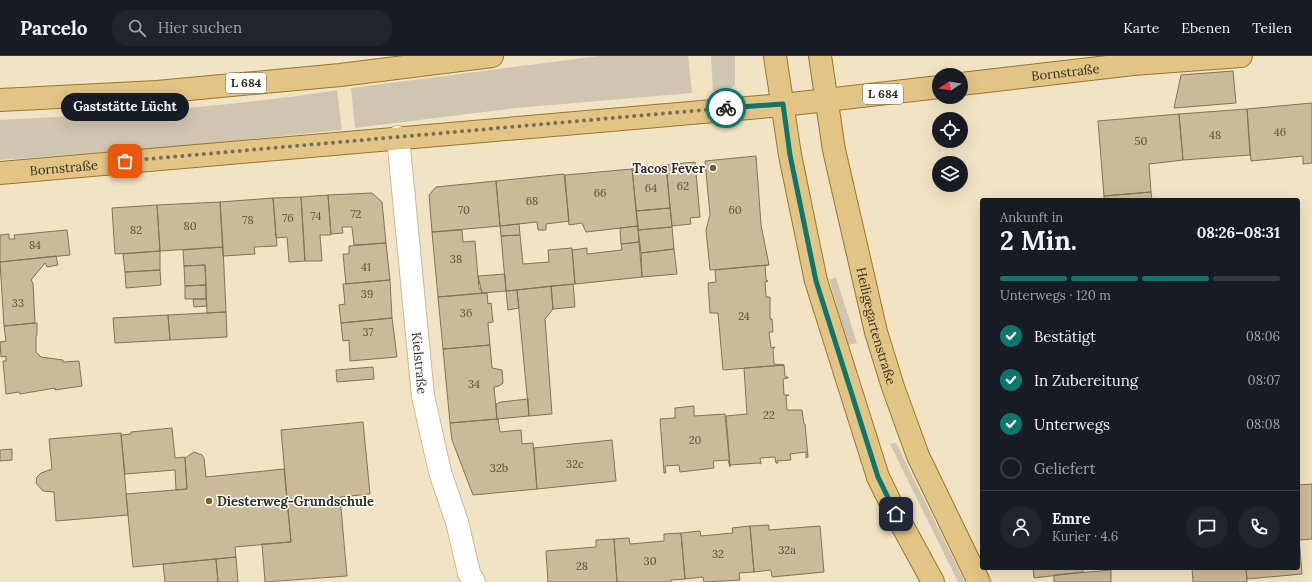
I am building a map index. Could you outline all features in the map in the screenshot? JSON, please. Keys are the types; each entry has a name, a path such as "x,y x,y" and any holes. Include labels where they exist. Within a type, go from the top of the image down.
{"main road":[{"name":"L 684","path":"0,100 157,92 340,75 492,56"},
{"path":"775,56 790,155 818,288 878,477 896,514 933,582"},
{"name":"Heiligegartenstraße","path":"820,56 834,150 878,339 918,456 979,582"},
{"name":"Bornstraße","path":"968,83 1133,64 1241,56"},
{"name":"Bornstraße","path":"0,173 783,104 932,88"}],"street":[{"name":"Kielstraße","path":"398,137 423,396 440,472 457,522 469,573 474,582"}],"shaded area":[{"path":"599,56 688,56 692,93 516,108 355,128 351,88"},
{"path":"711,56 735,56 735,85 730,89 713,91"},
{"path":"337,90 342,130 163,148 0,160 0,120 127,113 211,106"},
{"path":"836,278 857,343 848,345 829,279"},
{"path":"896,443 965,582 958,582 890,444"}],"building":[{"path":"1233,71 1236,103 1174,108 1181,75"},
{"path":"1312,103 1312,163 1303,164 1303,156 1251,161 1247,109"},
{"path":"1247,109 1250,155 1183,160 1179,114"},
{"path":"1179,114 1183,160 1149,164 1151,192 1104,196 1098,121"},
{"path":"756,156 761,225 769,265 710,270 706,230 710,215 705,161"},
{"path":"695,162 700,217 690,218 691,224 672,226 666,165"},
{"path":"666,165 670,208 636,211 632,168"},
{"path":"632,169 638,226 586,232 582,223 569,225 565,175"},
{"path":"564,174 569,221 546,224 546,230 538,230 537,222 500,226 496,181"},
{"path":"496,181 500,226 432,232 429,195 436,187"},
{"path":"1151,192 1152,198 1104,198 1104,196"},
{"path":"372,193 382,202 386,243 354,245 352,227 342,227 343,233 331,234 328,195"},
{"path":"328,195 331,235 320,235 322,261 305,261 301,197"},
{"path":"301,197 305,261 289,262 287,237 276,238 273,198"},
{"path":"273,198 277,246 254,247 255,254 223,256 220,202"},
{"path":"220,202 223,247 160,251 157,205"},
{"path":"157,205 160,251 115,254 112,208"},
{"path":"670,208 672,227 638,230 636,211"},
{"path":"519,224 520,235 501,236 500,226"},
{"path":"638,226 639,242 621,244 620,228"},
{"path":"672,227 674,249 641,253 638,230"},
{"path":"67,230 70,255 0,262 0,235 9,234 9,239 15,239 14,235"},
{"path":"462,230 463,242 475,241 479,289 481,289 482,293 438,297 432,232"},
{"path":"520,235 523,264 549,262 548,250 572,248 575,284 506,291 501,236"},
{"path":"639,242 642,277 575,284 572,250 587,248 587,254 622,250 621,244"},
{"path":"386,243 390,280 346,284 343,254 349,254 349,246"},
{"path":"223,247 226,312 207,313 205,265 184,266 183,250"},
{"path":"674,249 677,274 642,277 641,253"},
{"path":"160,251 160,270 125,272 123,254"},
{"path":"56,256 58,265 47,267 45,263 31,280 33,283 35,323 4,326 0,262"},
{"path":"205,265 206,285 185,286 184,266"},
{"path":"767,265 765,266 766,280 768,281 765,282 766,297 770,297 770,319 772,319 773,332 769,332 771,348 775,347 773,349 774,364 784,365 723,370 718,313 710,313 708,283 716,282 715,270"},
{"path":"160,270 161,285 126,288 125,272"},
{"path":"505,274 506,291 482,293 478,276"},
{"path":"390,280 392,318 341,323 339,305 345,304 343,284"},
{"path":"573,284 575,307 553,309 551,286"},
{"path":"206,285 206,299 185,299 185,286"},
{"path":"551,286 553,309 545,319 552,414 529,416 517,290"},
{"path":"517,290 519,308 508,310 506,291"},
{"path":"487,293 488,304 491,303 493,322 488,323 490,345 443,349 438,297"},
{"path":"193,299 206,299 207,306 194,307"},
{"path":"226,312 227,337 170,340 168,315"},
{"path":"168,315 170,340 115,343 113,318"},
{"path":"392,318 397,357 350,361 349,340 343,341 341,323"},
{"path":"37,323 36,352 41,357 63,360 63,362 79,361 82,386 55,390 55,388 20,394 19,392 6,394 3,361 6,361 6,356 1,357 0,342 6,341 4,326"},
{"path":"490,345 492,368 502,370 503,383 494,387 497,419 450,423 443,349"},
{"path":"784,365 785,377 788,377 783,379 784,395 789,395 786,396 787,410 802,410 805,424 808,457 806,458 806,452 790,454 791,460 777,461 778,463 776,463 775,457 760,458 761,464 730,465 726,416 747,414 744,368"},
{"path":"373,367 374,379 337,382 336,370"},
{"path":"528,399 529,416 497,419 496,404 501,402"},
{"path":"694,406 694,416 725,414 730,467 728,460 713,461 714,468 680,472 679,465 665,466 666,473 664,473 660,419 675,418 675,408"},
{"path":"498,419 500,432 521,430 522,444 533,443 537,489 473,495 452,440 450,423"},
{"path":"363,422 370,494 340,497 347,576 265,582 262,544 291,542 281,430"},
{"path":"172,428 175,458 185,457 187,489 176,490 175,470 125,474 121,435 131,434 131,432"},
{"path":"121,433 128,515 56,521 54,492 43,491 36,483 37,477 41,473 52,469 49,439"},
{"path":"612,440 616,481 537,489 534,448"},
{"path":"12,449 12,460 0,461 0,450"},
{"path":"194,452 202,455 204,458 206,477 284,469 291,542 235,547 236,557 133,567 126,494 187,489 185,458"},
{"path":"1312,484 1312,539 1300,540 1300,485"},
{"path":"769,525 769,530 820,526 824,572 772,577 771,570 754,572 750,526"},
{"path":"750,526 754,572 739,573 740,580 704,582 703,577 685,579 681,533 700,531 701,536 733,533 732,528"},
{"path":"681,533 685,579 671,580 671,582 617,582 614,539 629,538 630,544 664,541 664,534"},
{"path":"614,539 617,582 548,582 546,551 596,547 596,540"},
{"path":"1300,550 1302,574 1247,579 1246,570 1300,570"},
{"path":"236,557 238,582 218,582 216,559"},
{"path":"216,559 218,582 165,582 163,564"},
{"path":"1033,570 1083,570 1083,572 1034,578"},
{"path":"1111,570 1111,582 1054,582 1054,575"},
{"path":"1192,570 1246,570 1247,582 1193,582"}],"way so far":[{"path":"125,161 445,134 726,108"}],"place":[{"name":"Gaststätte Lücht","path":"125,161"},
{"name":"Tacos Fever","path":"713,168"},
{"name":"Diesterweg-Grundschule","path":"209,501"}],"route":[{"path":"726,108 783,104 790,155 816,281 878,477 896,514"}]}
